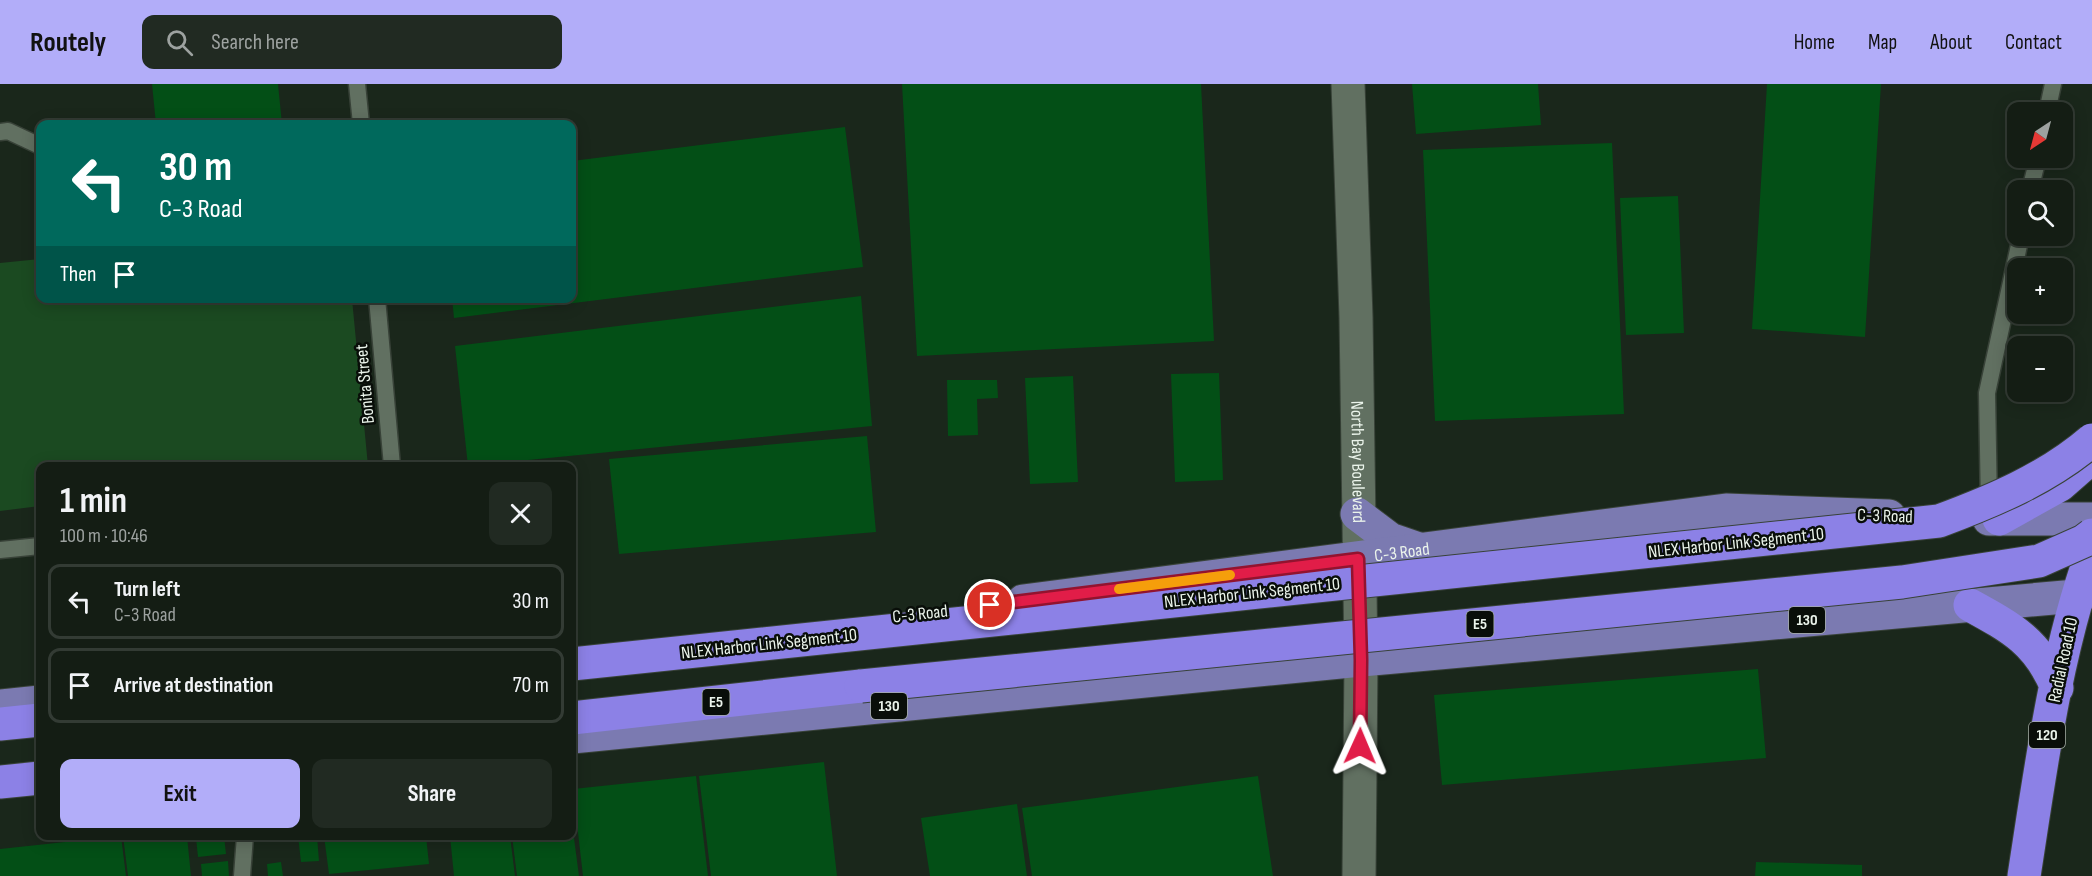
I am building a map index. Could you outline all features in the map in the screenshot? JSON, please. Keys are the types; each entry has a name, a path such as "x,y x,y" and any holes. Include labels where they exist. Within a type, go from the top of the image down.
{"highway":[{"name":"NLEX Harbor Link Segment 10","path":"576,664 1939,521 2016,489 2076,454 2092,440"},
{"path":"1994,519 2060,485 2092,458"},
{"name":"E5","path":"576,718 861,686 1902,582 2039,561 2084,541 2092,535"},
{"name":"Radial Road 10","path":"2024,876 2046,740 2057,688 2084,594 2092,552"},
{"path":"1970,605 2012,629 2027,642 2046,666 2057,688"},
{"path":"0,724 36,720"},
{"path":"0,782 36,778"}],"main road":[{"name":"North Bay Boulevard","path":"1348,84 1356,317 1361,660 1359,876"},
{"name":"C-3 Road","path":"576,650 924,614 1424,551 1725,510 1994,519 2092,519"},
{"path":"1358,514 1390,539 1424,551"},
{"name":"130","path":"576,736 1361,660 2084,594"},
{"path":"0,706 36,702"},
{"path":"0,797 36,793"}],"lane":[{"path":"357,84 361,120"},
{"path":"2049,102 2053,84"},
{"path":"0,132 8,131 36,144"},
{"path":"1994,519 1987,393 2019,246"},
{"name":"Bonita Street","path":"377,303 392,462"},
{"path":"0,550 36,546"},
{"path":"242,876 245,840"}],"green space":[{"path":"36,259 36,303 352,303 368,462 36,462 36,506 0,511 0,263"}],"building":[{"path":"152,84 278,84 282,120 156,120"},
{"path":"902,84 1201,84 1214,341 917,356"},
{"path":"1412,84 1538,84 1541,125 1416,134"},
{"path":"1767,84 1881,84 1865,337 1752,329"},
{"path":"845,127 863,267 576,303 576,161"},
{"path":"1612,143 1624,414 1435,421 1423,150"},
{"path":"1678,196 1684,333 1626,335 1620,198"},
{"path":"861,296 872,426 508,462 468,462 455,346"},
{"path":"452,303 574,303 454,318"},
{"path":"1219,373 1223,480 1175,482 1171,374"},
{"path":"1073,376 1078,482 1030,484 1025,378"},
{"path":"947,380 997,380 998,398 977,399 978,435 948,436"},
{"path":"867,436 876,532 619,554 609,459"},
{"path":"1758,669 1766,758 1442,785 1434,695"},
{"path":"824,762 837,876 711,876 699,776"},
{"path":"696,776 708,876 583,876 576,815 576,789"},
{"path":"1258,776 1273,876 1032,876 1022,808"},
{"path":"1017,804 1027,876 930,876 921,818"},
{"path":"84,840 122,840 126,876 0,876 0,849"},
{"path":"124,840 187,840 191,876 128,876"},
{"path":"196,840 224,840 226,854 198,857"},
{"path":"298,840 317,840 319,861 301,862"},
{"path":"325,840 426,840 429,864 329,874"},
{"path":"450,840 510,840 515,876 454,876"},
{"path":"512,840 574,840 579,876 517,876"},
{"path":"228,861 229,876 202,876 201,864"},
{"path":"281,862 283,876 268,876 267,864"},
{"path":"1756,862 1862,865 1862,876 1755,876"}],"slow traffic":[{"path":"1119,589 1230,575"}],"route":[{"path":"990,605 1358,559 1361,660 1360,746"}]}
